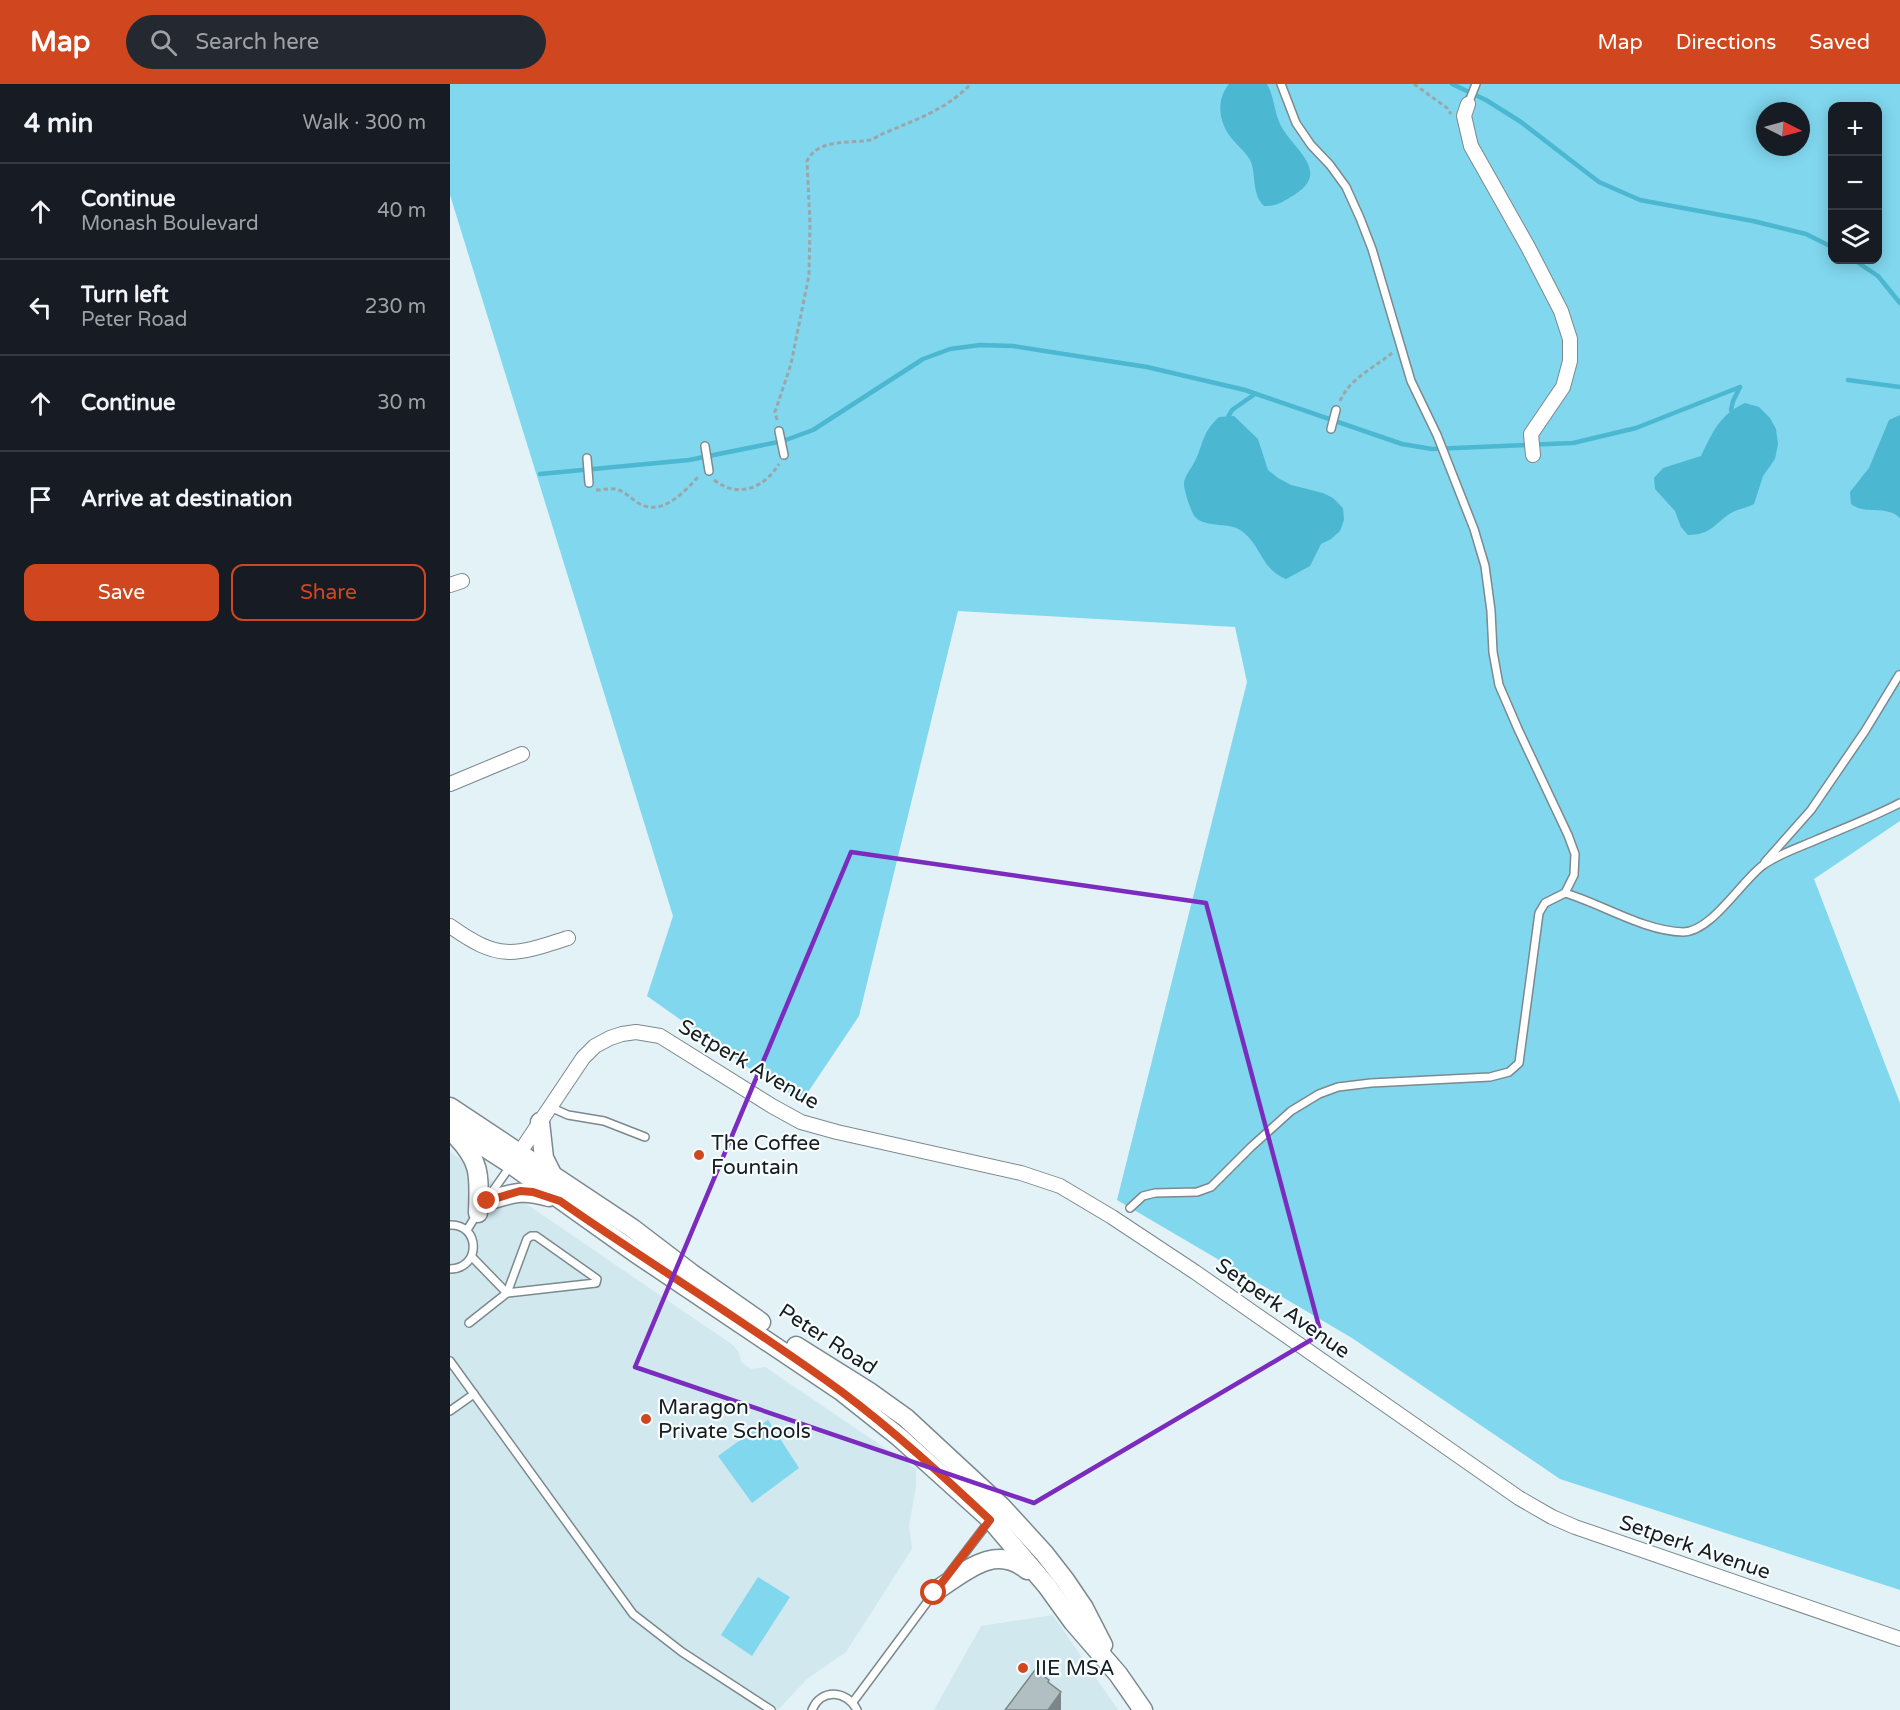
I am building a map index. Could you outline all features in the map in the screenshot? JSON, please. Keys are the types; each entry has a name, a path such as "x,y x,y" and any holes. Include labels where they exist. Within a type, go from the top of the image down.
{"main road":[{"name":"Peter Road","path":"450,1107 515,1159 560,1201 841,1391 1044,1553 1084,1608 1118,1674"},
{"path":"540,1122 544,1158 552,1174"},
{"path":"450,1127 469,1149 476,1164 482,1207 520,1191 533,1192 560,1201"},
{"name":"Peter Road","path":"450,1127 515,1159 552,1174 632,1228 747,1313 906,1418 996,1514 1073,1622 1118,1674 1143,1710"},
{"path":"934,1593 978,1563 989,1559 1018,1562 1047,1586"}],"street":[{"path":"1468,104 1464,116 1472,146 1561,311 1570,339 1570,362 1563,387 1531,434 1533,455"},
{"path":"450,784 522,754"},
{"path":"450,926 479,945 507,952 530,951 568,939"},
{"name":"Setperk Avenue","path":"550,1107 583,1058 595,1046 610,1038 636,1032 660,1036 772,1106 818,1128 1021,1173 1060,1186 1112,1217 1194,1272 1470,1465 1552,1517 1575,1527 1900,1639"},
{"path":"515,1159 550,1107"}],"lane":[{"path":"1130,1208 1143,1196 1155,1193 1197,1192 1211,1187 1291,1111 1319,1094 1338,1087 1371,1083 1461,1080 1490,1077 1509,1072 1519,1063 1539,913 1545,903 1565,893 1574,875 1575,854 1568,835 1499,685 1493,652 1491,611 1485,566 1474,530 1439,438 1411,381 1372,249 1346,187 1296,123 1281,84"},
{"path":"1468,104 1476,84"},
{"path":"1331,429 1336,410"},
{"path":"779,431 784,453"},
{"path":"705,446 708,469"},
{"path":"587,458 588,481"},
{"path":"1565,893 1654,927 1683,932 1696,930 1716,915 1817,802 1865,731 1899,675"},
{"path":"1762,866 1787,852 1871,818 1900,803"},
{"path":"550,1107 568,1115 604,1121 645,1137"},
{"path":"467,1230 515,1159"},
{"path":"450,1225 461,1226 467,1230 474,1242 472,1257 461,1267 450,1269"},
{"path":"469,1323 507,1293 527,1239 531,1236 536,1236 597,1279 596,1283 507,1293"},
{"path":"472,1257 507,1293"},
{"path":"450,1361 633,1614 682,1652 771,1710"},
{"path":"450,1411 474,1394"},
{"path":"853,1702 996,1514"},
{"path":"812,1710 819,1699 833,1694 840,1694 853,1702 857,1710"}],"path":[{"path":"775,412 791,364 809,275 808,157 822,148 840,142 871,140 885,132 934,113 971,84"},
{"path":"1414,84 1447,108 1452,115"},
{"path":"1339,402 1343,393 1354,381 1400,346"},
{"path":"588,481 591,488 599,490 613,488 622,491 643,506 657,508 670,502 708,469 711,478 720,485 739,490 759,485 771,477 784,453"}],"highlighted area":[{"path":"851,852 1206,903 1321,1334 1034,1503 635,1367"}],"shaded area":[{"path":"450,84 1900,84 1900,821 1814,879 1900,1103 1900,1590 1560,1479 1352,1338 1117,1200 1247,682 1235,627 958,611 859,1016 802,1101 763,1078 647,996 673,916 450,195"},
{"path":"1229,84 1267,84 1280,124 1310,168 1310,177 1305,186 1280,203 1264,206 1260,201 1251,162 1224,127 1220,105"},
{"path":"1745,403 1759,407 1770,418 1776,429 1778,444 1775,459 1763,476 1754,504 1736,510 1707,531 1688,535 1681,527 1675,511 1655,489 1654,478 1663,468 1701,456 1713,432 1723,419"},
{"path":"1900,415 1900,518 1888,512 1863,509 1851,504 1850,492 1869,468 1889,420"},
{"path":"1234,416 1258,439 1268,470 1291,485 1323,493 1333,498 1343,508 1344,520 1340,531 1321,544 1310,566 1286,579 1271,570 1243,532 1232,527 1200,521 1193,514 1188,500 1184,482 1206,434 1219,417"},
{"name":"Maragon Private Schools","path":"450,1152 733,1345 739,1353 741,1362 751,1369 765,1367 916,1469 916,1487 909,1525 912,1549 846,1652 807,1679 778,1710 450,1710"},
{"path":"768,1420 799,1468 752,1503 718,1456"},
{"path":"758,1577 790,1597 752,1656 721,1635"},
{"name":"IIE MSA","path":"1053,1615 1118,1710 934,1710 981,1626"}],"building":[{"path":"1035,1670 1061,1692 1048,1710 1005,1710"}],"waterway":[{"path":"1452,84 1486,100 1521,122 1599,182 1640,200 1753,221 1806,234 1828,245"},
{"path":"1860,264 1878,276 1900,303"},
{"path":"540,474 689,460 783,441 813,430 923,359 950,349 980,345 1013,346 1147,367 1245,390 1402,444 1432,449 1573,443 1636,428 1740,387"},
{"path":"1848,380 1900,387"},
{"path":"1731,410 1740,387"},
{"path":"1228,417 1232,410 1255,394"}],"place":[{"name":"The Coffee Fountain","path":"699,1155"},
{"name":"Maragon Private Schools","path":"646,1419"},
{"name":"IIE MSA","path":"1023,1668"}],"route":[{"path":"487,1201 520,1191 533,1192 560,1201 841,1391 933,1466 990,1520 934,1593"}]}
